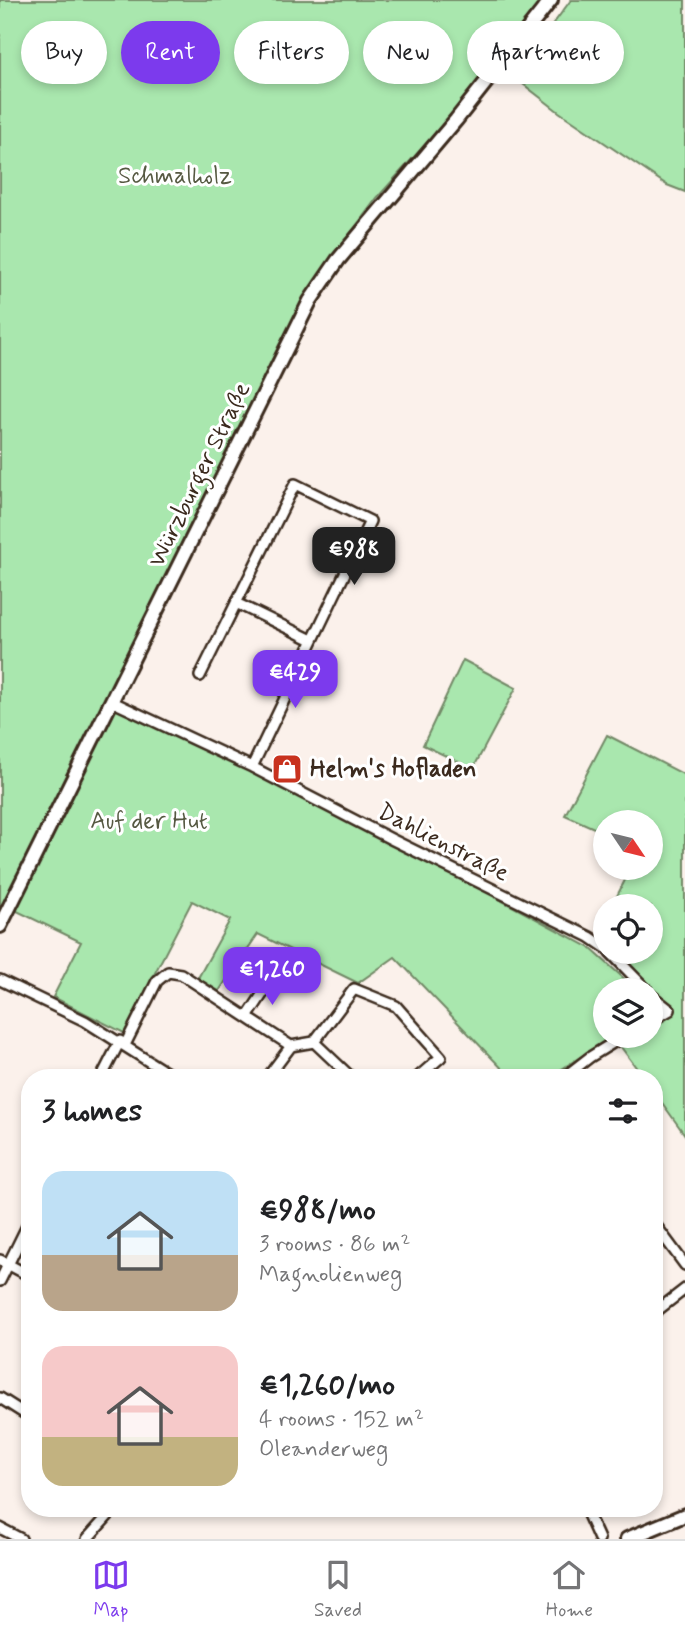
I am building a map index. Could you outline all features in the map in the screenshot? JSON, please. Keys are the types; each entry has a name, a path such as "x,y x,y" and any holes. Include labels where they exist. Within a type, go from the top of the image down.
{"street":[{"name":"Würzburger Straße","path":"0,926 310,301 346,249 491,77 551,0"},
{"path":"200,676 295,484 370,521 252,767"},
{"path":"236,603 312,640"},
{"name":"Dahlienstraße","path":"111,701 252,767 593,939"},
{"path":"622,964 636,978"},
{"path":"106,1069 157,981 168,972 181,974 291,1046"},
{"path":"0,980 85,1021 161,1069"},
{"path":"248,1016 271,981"},
{"path":"274,1069 291,1046 314,1042 354,989 396,1006 441,1057 427,1069"},
{"path":"314,1042 342,1069"},
{"path":"575,1069 605,1048"},
{"path":"0,1281 4,1262 21,1235"},
{"path":"663,1235 685,1265"},
{"path":"4,1262 21,1271"},
{"path":"663,1306 685,1289"},
{"path":"0,1398 21,1412"},
{"path":"627,1539 685,1516"},
{"path":"87,1539 107,1517"},
{"path":"589,1517 599,1539"},
{"path":"0,1528 21,1539"}],"green space":[{"name":"Schmalholz","path":"0,0 543,0 528,21 467,21 467,84 480,84 377,198 315,281 279,345 216,480 106,699 301,794 589,947 593,951 593,964 608,964 623,978 593,978 594,1048 562,1069 502,1069 395,957 358,983 258,934 219,991 198,978 230,920 192,901 124,1033 53,997 81,942 9,907 0,922"},
{"path":"571,0 685,0 685,192 667,185 559,112 523,84 624,84 624,21 555,21"},
{"path":"463,660 516,688 473,769 423,745"},
{"path":"607,735 685,775 685,1135 663,1104 663,1069 637,1069 622,1048 663,1048 663,978 641,978 627,964 663,964 663,894 618,894 625,880 663,880 663,810 593,810 593,828 565,815"}],"place":[{"name":"Helm's Hofladen","path":"287,769"}],"park label":[{"name":"Auf der Hut","path":"149,821"}]}
